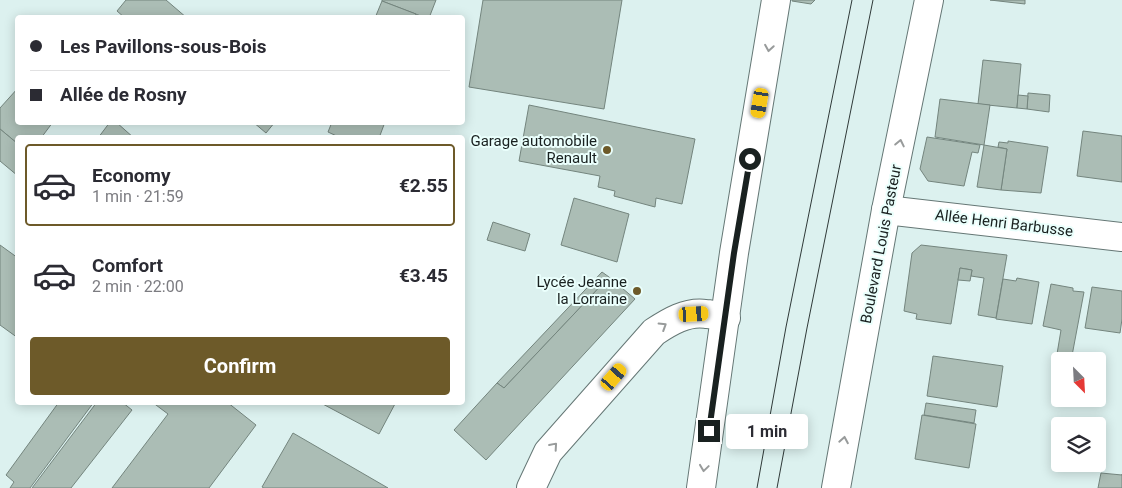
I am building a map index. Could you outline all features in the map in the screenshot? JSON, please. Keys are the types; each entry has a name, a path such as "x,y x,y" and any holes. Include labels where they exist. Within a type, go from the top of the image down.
{"street":[{"path":"701,488 734,253 776,0"},
{"name":"Boulevard Louis Pasteur","path":"836,488 886,210 930,0"},
{"name":"Allée Henri Barbusse","path":"886,210 1122,237"},
{"path":"531,488 548,452 654,332 666,323 694,314 704,313 726,318"}],"building":[{"path":"126,0 166,0 184,15 122,15 117,11"},
{"path":"436,0 430,15 418,15 382,1"},
{"path":"483,0 622,0 604,109 469,87"},
{"path":"792,0 815,0 811,4"},
{"path":"990,0 1025,0 1025,4"},
{"path":"382,1 416,14 416,15 376,15"},
{"path":"983,60 1021,64 1017,108 978,104"},
{"path":"15,91 15,125 51,125 43,135 15,135 15,142 0,129 0,108"},
{"path":"1028,93 1050,95 1049,112 1027,109"},
{"path":"1018,95 1028,96 1027,109 1017,108"},
{"path":"940,99 990,105 984,145 935,137"},
{"name":"Garage automobile Renault","path":"529,105 695,139 682,204 656,198 655,207 614,196 615,191 598,187 600,176 519,161"},
{"path":"108,125 119,125 131,135 100,135"},
{"path":"257,125 273,125 266,133"},
{"path":"331,125 384,125 380,135 334,135 328,132"},
{"path":"0,129 15,142 15,174 0,161"},
{"path":"1083,131 1122,136 1122,182 1077,176"},
{"path":"927,137 980,145 978,153 972,152 964,186 928,181 920,169"},
{"path":"1008,141 1048,147 1041,193 1001,190 1007,149 998,147 999,142 1008,143"},
{"path":"984,145 1007,149 1001,190 977,187"},
{"path":"574,198 629,214 617,262 561,245"},
{"path":"493,222 530,234 525,251 487,240"},
{"path":"0,245 15,256 15,336 0,325"},
{"path":"921,245 1007,255 996,318 978,315 984,278 971,276 972,270 960,268 951,324 916,319 917,314 904,311 912,253"},
{"path":"960,268 972,270 970,281 958,280"},
{"path":"602,272 609,277 504,388 497,383"},
{"path":"609,277 635,299 486,460 454,430 497,383 504,388"},
{"path":"1017,278 1039,282 1032,324 996,319 1003,279 1016,281"},
{"path":"1051,284 1073,288 1073,291 1084,292 1073,352 1057,352 1061,330 1043,326"},
{"path":"1092,287 1122,291 1120,333 1085,328"},
{"path":"933,356 1003,366 997,407 927,396"},
{"path":"926,403 976,410 974,423 924,415"},
{"path":"57,405 92,405 30,488 10,488 14,482 6,475"},
{"path":"95,405 126,405 132,410 71,488 32,488"},
{"path":"156,405 231,405 256,425 209,488 112,488 168,414"},
{"path":"325,405 394,405 379,434"},
{"path":"922,415 976,424 969,468 915,459"},
{"path":"293,433 388,488 262,487"},
{"path":"1101,473 1122,475 1122,488 1098,488"}],"tram line":[{"path":"757,488 786,327 852,0"},
{"path":"777,488 873,0"}],"place":[{"name":"Garage automobile Renault","path":"607,150"},
{"name":"Lycée Jeanne la Lorraine","path":"637,291"}],"route":[{"path":"709,431 734,253 750,159"}]}
